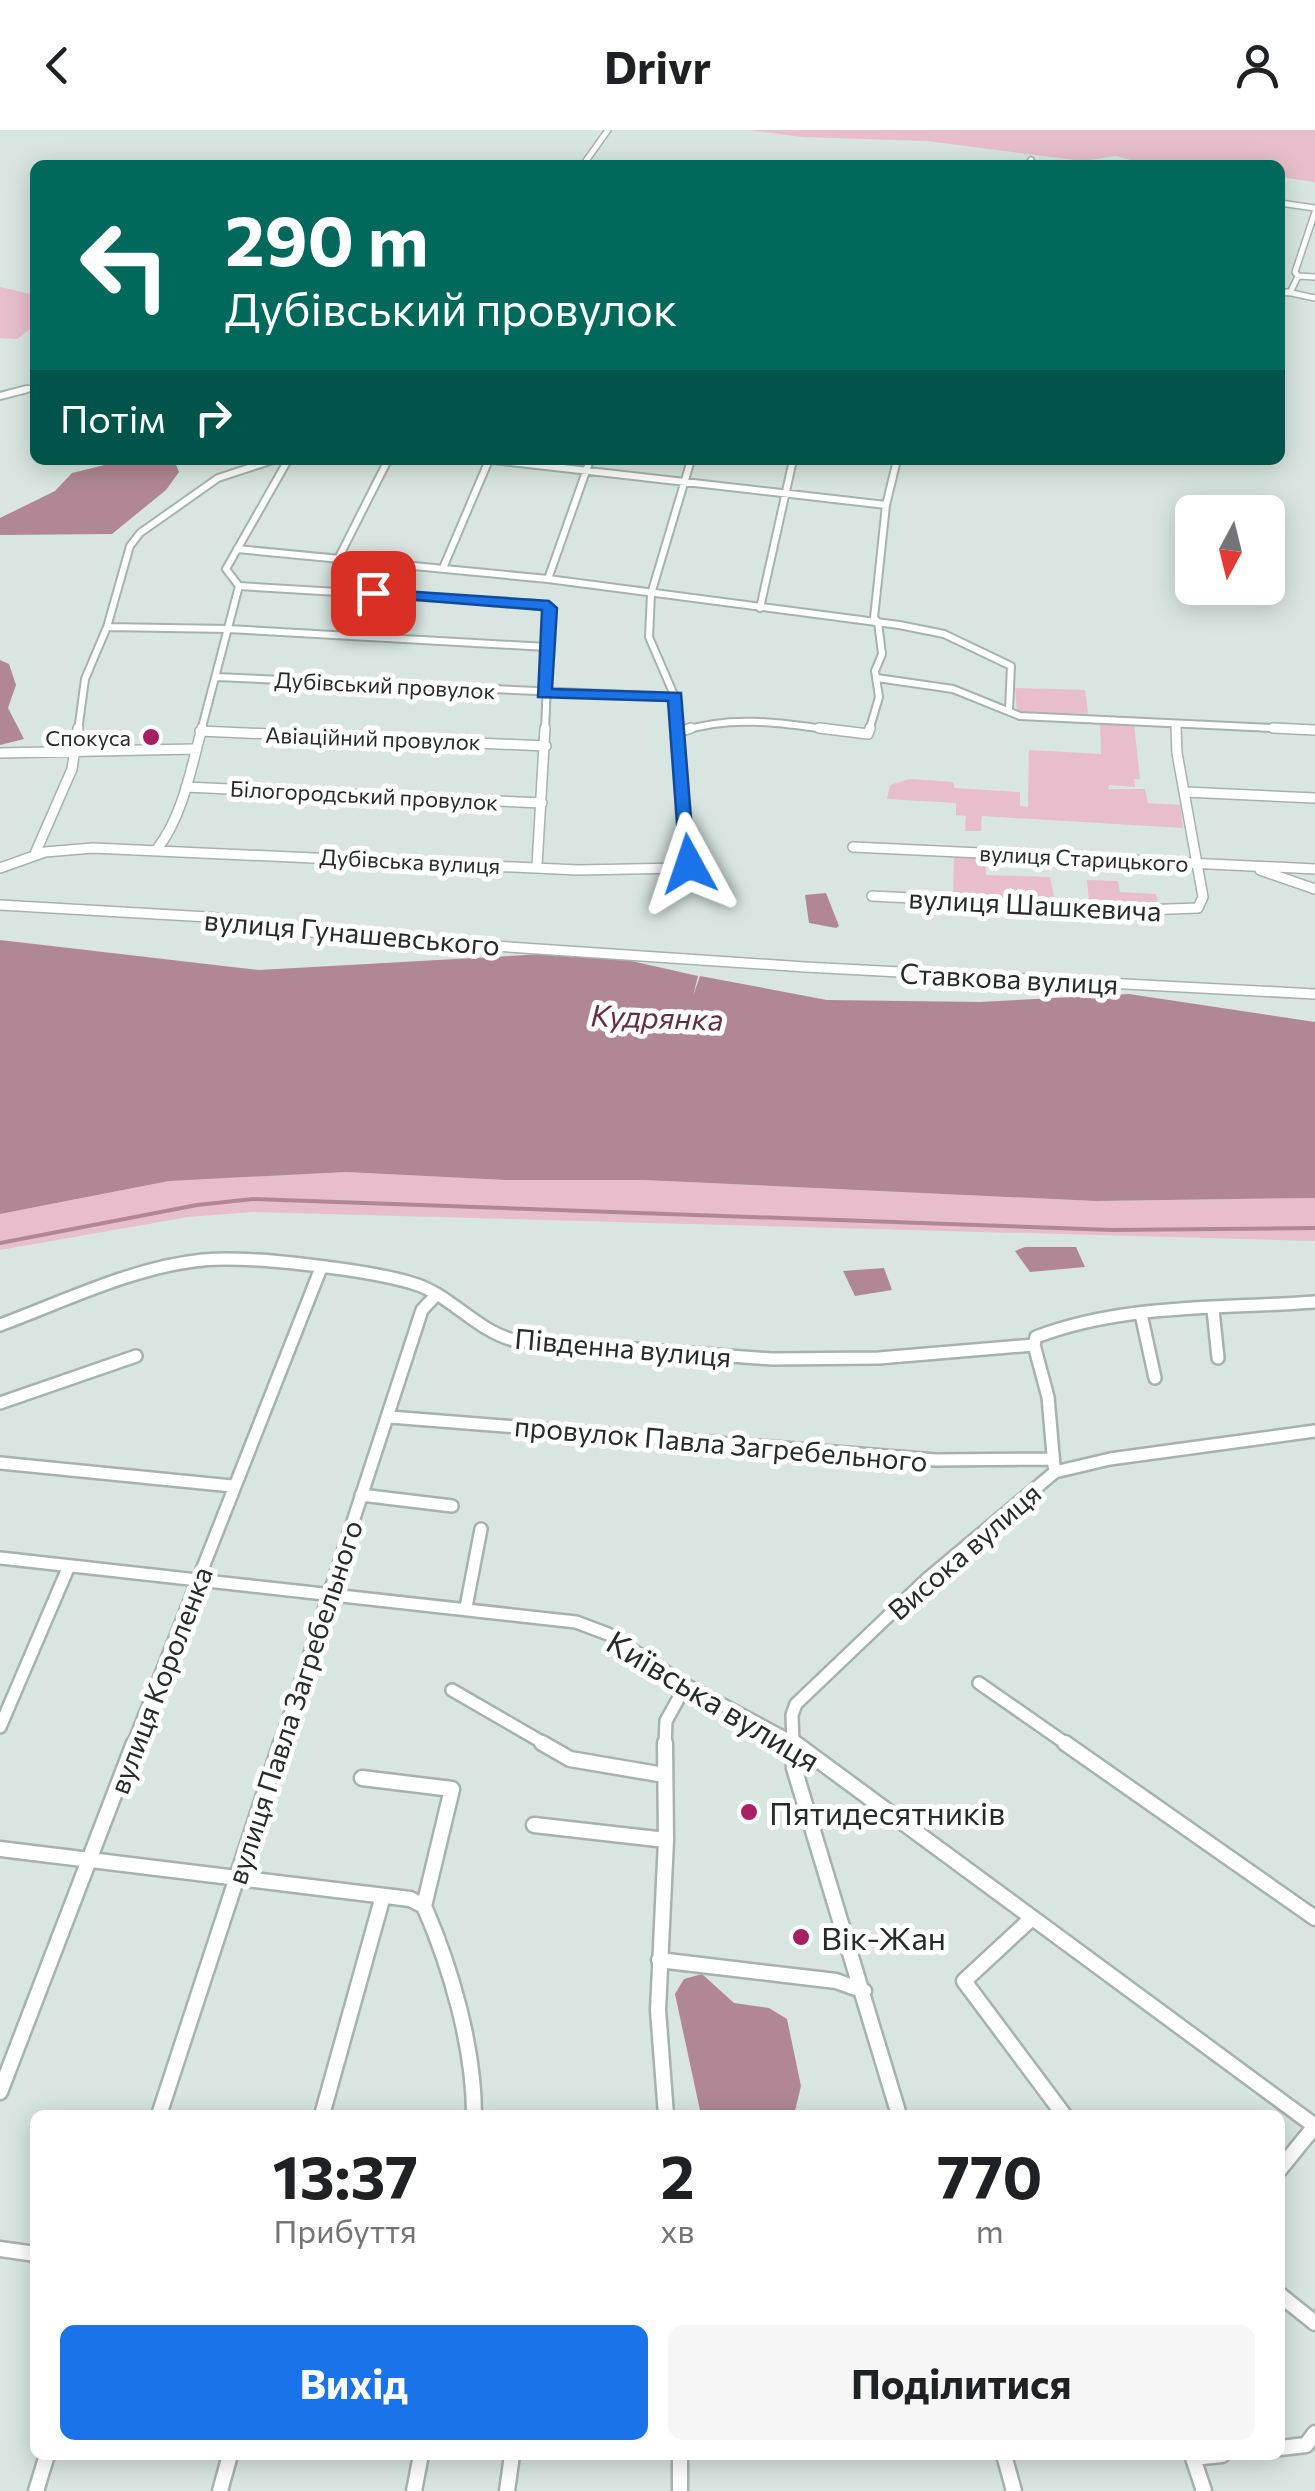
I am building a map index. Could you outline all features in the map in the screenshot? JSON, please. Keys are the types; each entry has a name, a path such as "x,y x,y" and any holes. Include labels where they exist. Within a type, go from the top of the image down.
{"street":[{"path":"587,160 608,130"},
{"path":"1285,204 1315,210 1295,272 1298,276"},
{"path":"1298,276 1315,277"},
{"path":"1290,293 1298,276"},
{"path":"1285,292 1315,298"},
{"path":"0,396 30,389"},
{"path":"34,856 63,794 77,751 84,679 107,627 121,567 140,532 218,478 258,465"},
{"path":"285,465 225,572 239,586 519,602 550,608 537,866"},
{"path":"339,556 385,465"},
{"path":"443,568 489,465"},
{"path":"538,465 886,505"},
{"path":"548,579 588,465"},
{"path":"690,465 650,594 649,637 675,697 679,729 706,723 761,721 860,735 870,729 878,697 875,670 882,654 878,622 874,618 886,505 896,465"},
{"path":"760,608 792,465"},
{"path":"237,549 548,579 944,634 1008,664 1009,710"},
{"path":"157,849 168,835 186,787 239,586"},
{"path":"107,627 228,629 546,647"},
{"name":"Дубівський провулок","path":"216,677 675,697"},
{"path":"877,678 910,686 944,688 1025,716 1315,730"},
{"path":"878,697 910,686"},
{"path":"1176,725 1195,864"},
{"name":"Дубівська вулиця","path":"0,868 34,856 93,848 674,869 689,864 679,729"},
{"name":"Авіаційний провулок","path":"200,731 546,746"},
{"path":"0,753 193,749"},
{"name":"Білогородський провулок","path":"186,787 542,803"},
{"path":"1185,792 1315,798"},
{"name":"вулиця Старицького","path":"853,847 1271,870"},
{"name":"вулиця Шашкевича","path":"872,896 1142,910 1198,908 1203,897 1195,864"},
{"path":"1271,870 1315,870"},
{"path":"1271,870 1315,889"},
{"name":"вулиця Гунашевського","path":"0,905 215,918 293,926 332,935 703,960"},
{"name":"Ставкова вулиця","path":"703,960 1315,994"},
{"name":"Південна вулиця","path":"0,1326 175,1264 228,1260 321,1268 417,1284 495,1335 514,1340 695,1356 880,1358 1034,1344 1036,1337 1064,1326 1141,1314 1315,1302"},
{"name":"вулиця Короленка","path":"0,2092 200,1580 232,1486 321,1268"},
{"name":"вулиця Павла Загребельного","path":"161,2110 422,1310 436,1294"},
{"path":"1213,1310 1218,1358"},
{"path":"1141,1314 1155,1378"},
{"path":"1034,1344 1048,1398 1054,1466"},
{"path":"0,1403 136,1356"},
{"name":"провулок Павла Загребельного","path":"390,1416 1054,1466"},
{"name":"Висока вулиця","path":"791,1740 796,1704 1054,1466 1315,1431"},
{"path":"0,1463 232,1486"},
{"path":"361,1495 452,1506"},
{"path":"466,1607 481,1529"},
{"name":"Київська вулиця","path":"0,1558 466,1607 576,1622 608,1634 686,1685 791,1740 1315,2126"},
{"path":"0,1728 69,1566"},
{"path":"979,1684 1315,1918"},
{"path":"666,2110 659,1960 666,1840 666,1721 686,1685"},
{"path":"452,1690 570,1759 664,1775"},
{"path":"791,1740 794,1768 898,2110"},
{"path":"362,1778 452,1789 424,1906 468,2058 474,2110"},
{"path":"534,1825 666,1840"},
{"path":"0,1849 410,1898 424,1906"},
{"path":"323,2110 383,1896"},
{"path":"1032,1918 964,1981 1060,2110"},
{"path":"659,1960 836,1980 864,1991"},
{"path":"1285,2163 1315,2126"},
{"path":"0,2249 30,2253"},
{"path":"1285,2298 1315,2323"},
{"path":"1285,2448 1312,2445"},
{"path":"36,2491 45,2460"},
{"path":"220,2491 229,2460"},
{"path":"414,2491 419,2460"},
{"path":"508,2491 511,2460"},
{"path":"680,2460 680,2491"},
{"path":"1005,2460 1014,2491"},
{"path":"1194,2460 1204,2491"}],"shaded area":[{"path":"749,130 1315,130 1315,182 1285,178 1285,160 1131,160 1116,156 1075,160 927,141 802,137"},
{"path":"0,287 30,294 30,329 17,339 0,338"},
{"path":"1015,688 1085,690 1088,714 1017,712"},
{"path":"1100,722 1134,724 1140,779 1134,779 1135,787 1109,785 1108,789 1145,789 1148,803 1180,805 1183,828 982,816 981,831 965,831 966,816 956,815 956,803 887,799 890,785 910,779 953,782 955,788 1020,792 1020,806 1028,807 1029,750 1101,754"},
{"path":"954,855 985,857 986,875 1050,877 1055,901 953,896"},
{"path":"1087,880 1118,881 1120,892 1156,894 1158,902 1089,902"},
{"path":"346,1172 505,1180 644,1180 1096,1201 1315,1198 1315,1241 252,1212 188,1217 0,1250 0,1214 169,1181"}],"water":[{"path":"105,465 176,465 179,472 166,490 112,534 0,535 0,518 55,491 72,473"},
{"path":"0,660 9,664 16,685 8,708 24,739 0,745"},
{"path":"826,893 839,926 836,928 809,923 805,895"},
{"name":"Кудрянка","path":"0,940 259,970 562,953 609,956 698,976 693,996 700,976 827,1000 980,1002 1129,994 1315,1022 1315,1198 1096,1201 644,1180 505,1180 346,1172 169,1181 0,1214"},
{"path":"1025,1247 1076,1247 1085,1267 1030,1272 1015,1251"},
{"path":"884,1268 892,1290 855,1296 843,1271"},
{"path":"702,1974 734,2003 769,2008 787,2019 801,2086 795,2110 700,2110 675,1994 684,1979"}],"waterway":[{"path":"0,1243 197,1205 253,1199 1112,1230 1315,1228"}],"place":[{"name":"Спокуса","path":"151,737"},
{"name":"Пятидесятників","path":"749,1812"},
{"name":"Вік-Жан","path":"801,1937"}],"route":[{"path":"373,593 543,604 550,608 544,694 675,697 689,864"}]}
